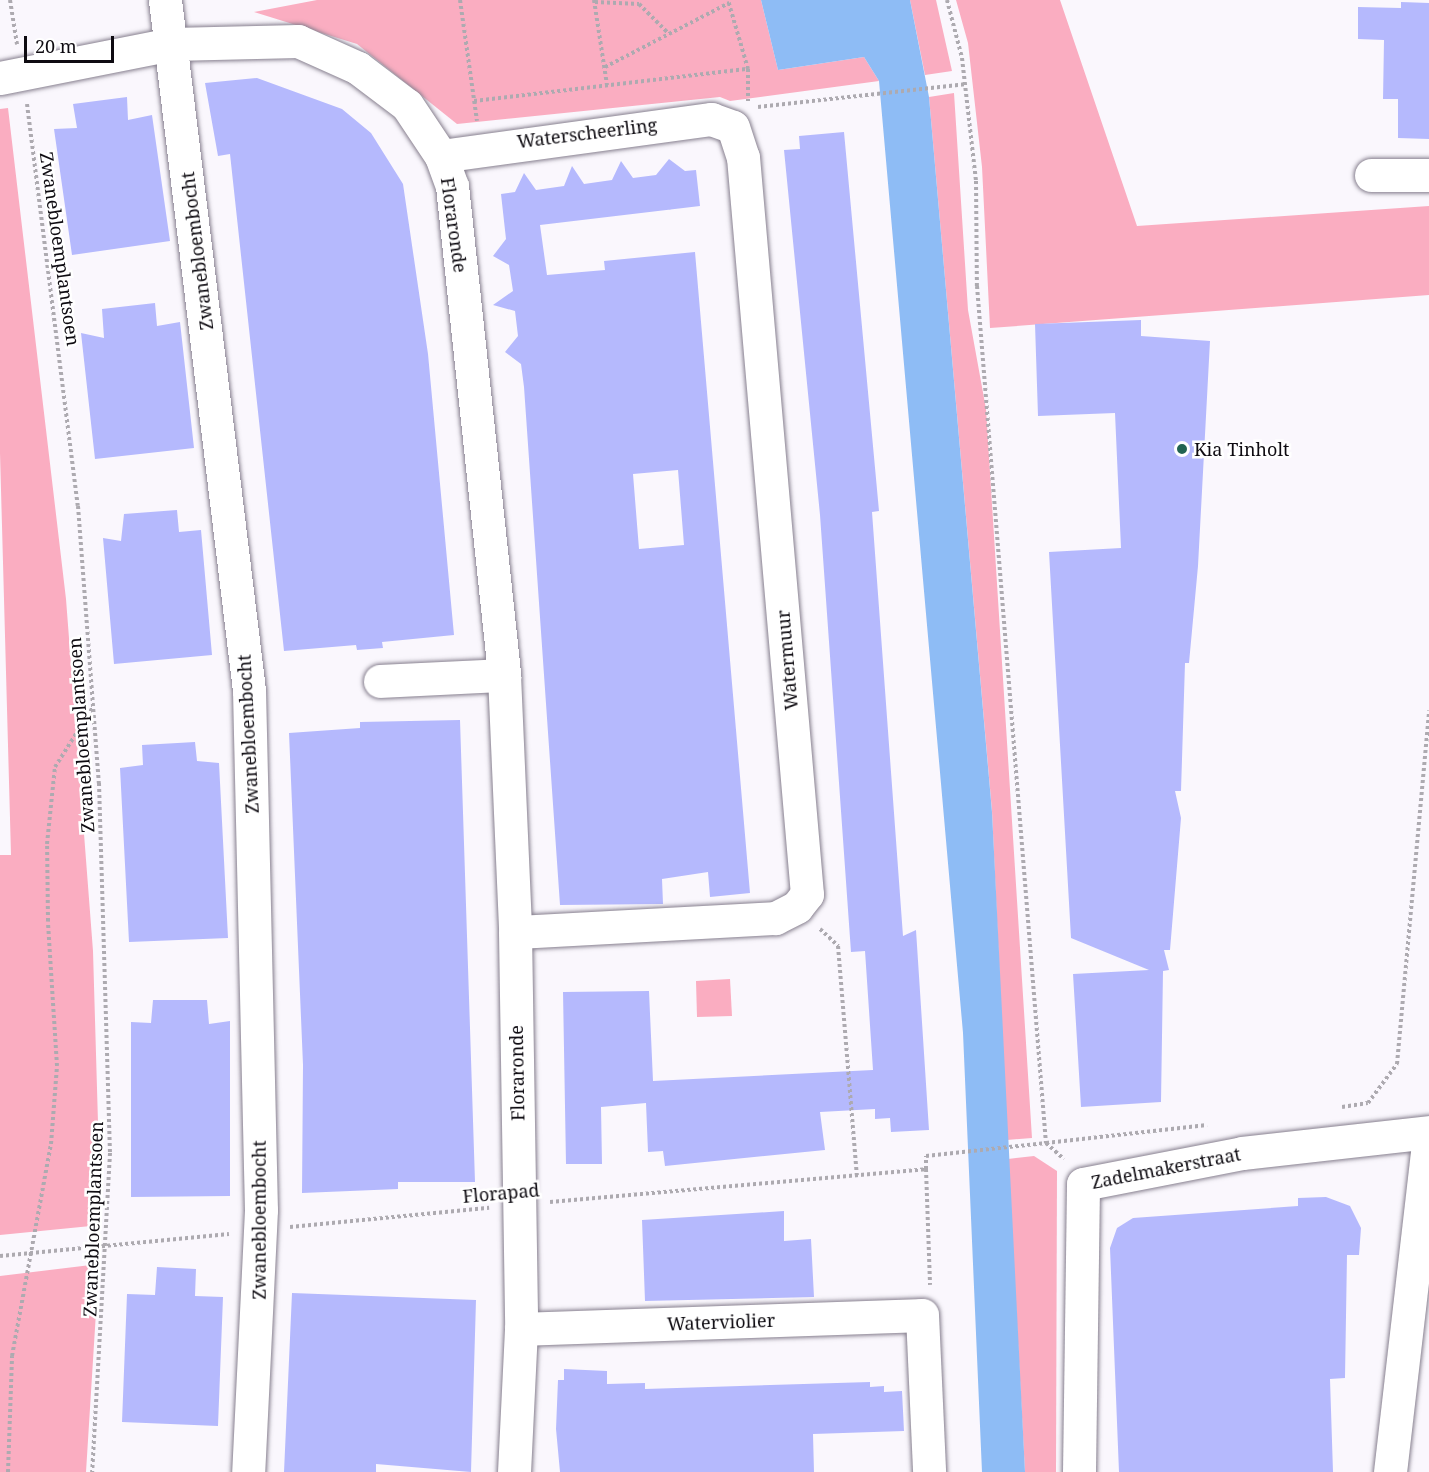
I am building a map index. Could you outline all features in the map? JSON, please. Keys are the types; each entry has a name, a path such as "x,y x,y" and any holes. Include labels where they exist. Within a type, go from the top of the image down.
{"street":[{"name":"Zwanebloembocht","path":"165,0 249,690 261,1230 248,1472"},
{"name":"Floraronde","path":"11,76 172,44 298,40 358,68 407,105 441,156 452,186 504,675 515,932 521,1329 514,1472"},
{"name":"Waterscheerling","path":"441,156 481,146 711,119 733,128"},
{"name":"Watermuur","path":"733,128 743,157 807,894 798,907"},
{"path":"1371,175 1429,175"},
{"path":"380,681 504,675"},
{"path":"515,932 775,918 798,907"},
{"path":"1390,1472 1429,1133"},
{"name":"Zadelmakerstraat","path":"1079,1472 1083,1184 1242,1153 1429,1133"},
{"path":"922,1315 928,1472"},
{"name":"Waterviolier","path":"521,1329 922,1315"}],"path":[{"name":"Zwanebloemplantsoen","path":"10,0 11,76 75,483 94,707 110,1068 107,1247 92,1472"},
{"path":"460,0 481,146"},
{"path":"947,0 965,84 1046,1143 1083,1184"},
{"path":"607,85 594,1 640,2 669,34"},
{"path":"605,67 729,1 748,69 748,108 869,92 965,84"},
{"path":"474,101 748,69"},
{"path":"8,1472 12,1356 29,1253 51,1144 57,1066 47,888 55,767 94,707"},
{"path":"1335,1108 1368,1103 1397,1064 1429,710"},
{"path":"798,907 838,946 857,1175"},
{"path":"922,1315 931,1301 926,1156 1221,1123"},
{"name":"Florapad","path":"0,1256 926,1168"}],"shaded area":[{"path":"317,0 761,0 778,70 864,57 879,81 730,101 720,97 457,124 357,44 254,12"},
{"path":"910,0 936,0 952,71 925,75"},
{"path":"956,0 1060,0 1137,226 1429,206 1429,295 990,328 982,167 968,43"},
{"path":"954,93 968,310 986,409 1032,1138 1007,1140 992,811 929,97"},
{"path":"8,108 66,599 93,951 101,1225 0,1235 0,855 11,855 0,453 0,109"},
{"path":"730,979 732,1016 697,1017 696,981"},
{"path":"1034,1156 1057,1171 1056,1472 1025,1472 1008,1159"},
{"path":"99,1264 86,1472 0,1472 0,1276"}],"water":[{"path":"761,0 910,0 929,97 992,812 1025,1472 982,1472 963,1033 879,81 864,57 778,70"}],"building":[{"path":"1401,2 1429,3 1429,139 1398,138 1398,99 1383,99 1384,40 1358,39 1358,7 1401,8"},
{"path":"257,78 342,109 371,133 403,184 428,354 454,635 382,642 383,648 357,650 356,645 284,651 230,154 218,156 205,83"},
{"path":"127,97 128,120 152,115 170,241 72,255 54,129 77,128 73,104"},
{"path":"844,132 879,511 872,512 903,936 916,930 929,1130 891,1132 890,1118 875,1119 875,1109 820,1112 825,1150 665,1166 663,1151 648,1152 646,1103 601,1107 602,1164 566,1164 563,992 649,991 653,1081 873,1070 865,951 851,952 820,515 784,150 800,149 799,136"},
{"path":"669,159 685,171 696,170 700,206 540,225 547,275 605,270 604,261 695,252 750,893 710,897 708,872 662,879 663,904 560,905 524,387 521,364 505,352 518,336 515,311 493,305 513,291 509,265 493,256 506,239 501,194 515,192 524,173 536,190 564,186 572,166 584,184 612,180 621,161 633,178 656,175","holes":["678,470 684,545 639,549 633,474"]},
{"path":"155,303 157,326 180,322 194,448 95,459 81,333 104,338 102,309"},
{"path":"1141,320 1141,336 1210,341 1198,566 1189,663 1185,663 1181,791 1175,791 1181,818 1170,950 1164,950 1169,970 1163,971 1161,1102 1081,1107 1073,974 1149,970 1071,938 1049,552 1121,548 1115,413 1038,416 1035,324"},
{"path":"177,510 179,532 201,530 212,655 114,664 103,538 121,541 124,514"},
{"path":"460,720 475,1182 398,1182 398,1189 302,1193 303,1065 289,733 360,728 360,722"},
{"path":"195,742 197,761 219,763 228,938 129,942 120,768 143,765 142,745"},
{"path":"153,1000 207,1000 209,1024 230,1021 230,1196 131,1197 131,1022 151,1023"},
{"path":"1326,1197 1350,1206 1361,1228 1359,1255 1347,1255 1345,1378 1330,1379 1333,1472 1119,1472 1110,1248 1117,1228 1133,1218 1298,1206 1298,1198"},
{"path":"784,1211 784,1241 811,1239 814,1297 645,1301 642,1220"},
{"path":"157,1267 196,1269 195,1296 223,1297 218,1426 122,1422 127,1294 155,1295"},
{"path":"292,1293 476,1300 471,1472 376,1464 376,1472 284,1472"},
{"path":"564,1369 607,1371 607,1384 645,1383 645,1389 870,1382 870,1387 884,1386 884,1392 902,1391 904,1431 813,1434 814,1472 560,1472 556,1429 558,1380 564,1380"}],"place":[{"name":"Kia Tinholt","path":"1182,449"}]}
